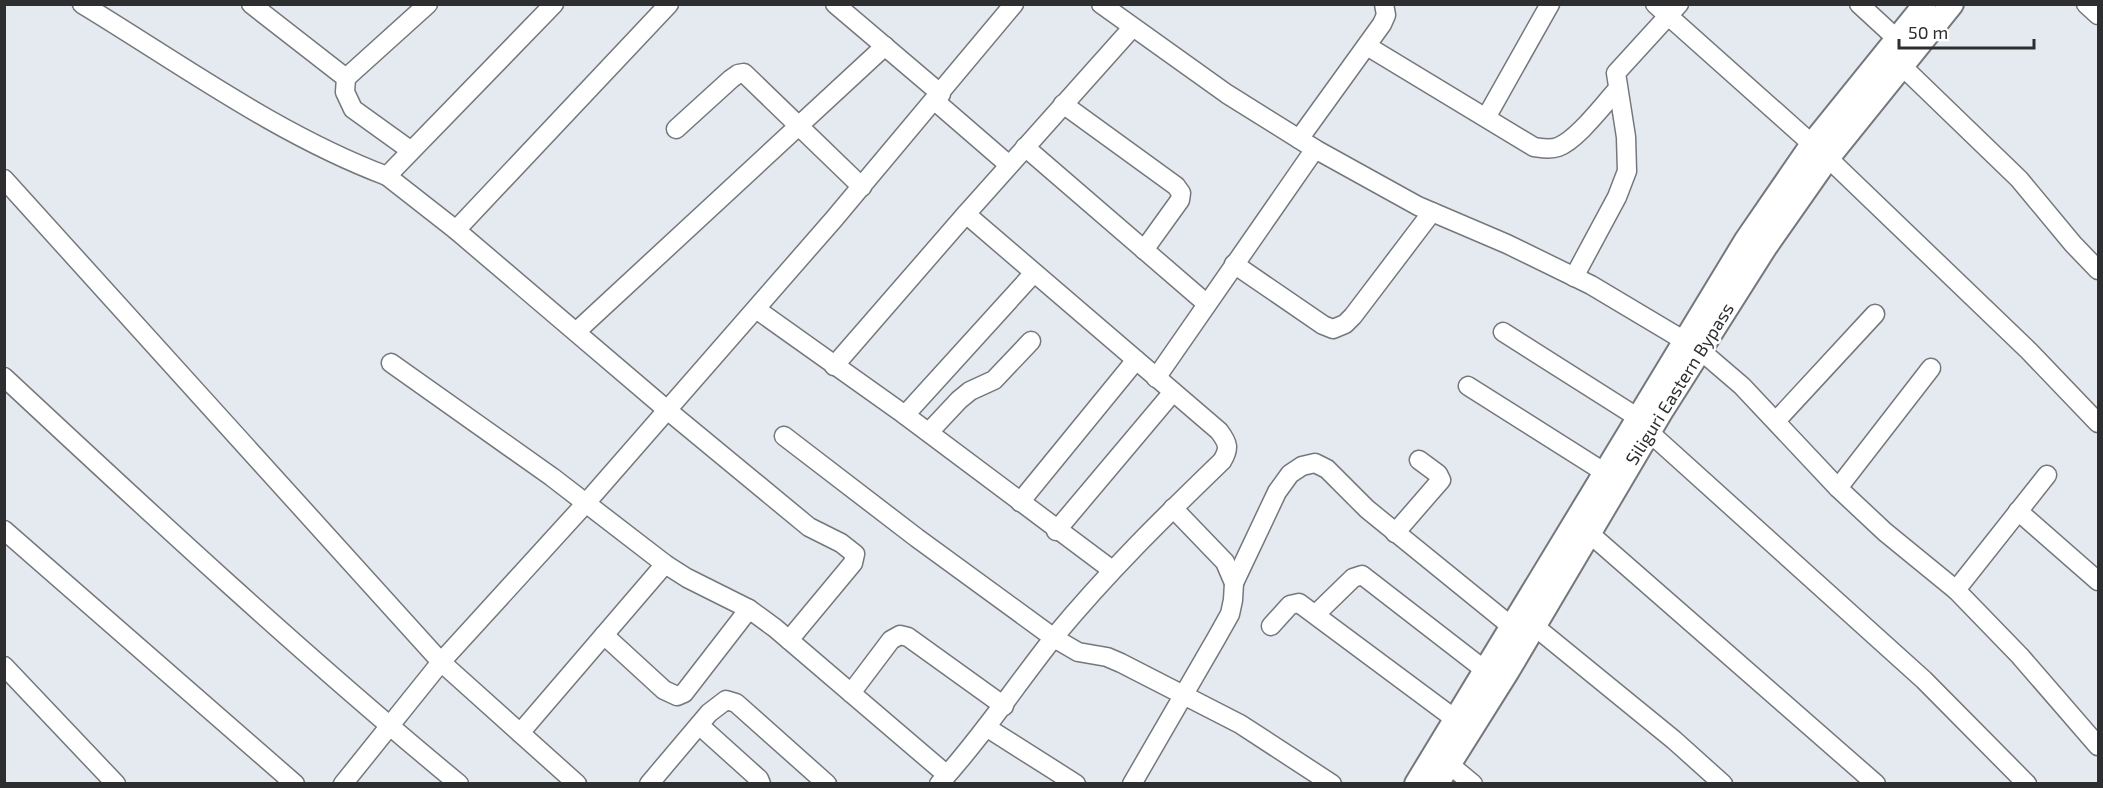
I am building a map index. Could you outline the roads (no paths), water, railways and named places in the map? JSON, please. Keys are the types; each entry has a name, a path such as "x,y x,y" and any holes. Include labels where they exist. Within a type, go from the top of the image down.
{"main road":[{"name":"Siliguri Eastern Bypass","path":"1416,783 1486,670 1522,626 1589,533 1643,425 1691,345 1765,248 1820,151 1897,39 1925,4"},
{"name":"Siliguri Eastern Bypass","path":"1820,151 1903,67 1952,4"},
{"name":"Siliguri Eastern Bypass","path":"1437,783 1604,472 1643,425"}],"street":[{"path":"82,4 264,116 358,165 387,176 456,230 577,331 666,410 809,527 841,543 855,554 853,563 789,640"},
{"path":"251,4 346,78"},
{"path":"387,176 554,4"},
{"path":"456,230 669,4"},
{"path":"835,4 885,46 1009,165"},
{"path":"343,783 441,662 586,503 862,188 1014,4"},
{"path":"1101,4 1227,94 1299,140 1432,212 1574,277 1691,345 1742,386 1838,488 1885,532 1956,590 2020,656 2098,746"},
{"path":"1299,140 1386,15 1384,4"},
{"path":"1487,116 1550,4"},
{"path":"1859,4 1897,39"},
{"path":"2086,4 2098,15"},
{"path":"410,150 353,109 345,92 346,78 421,7"},
{"path":"1574,277 1617,197 1627,171 1626,137 1616,73 1620,65 1667,9 1820,151 2029,351 2098,423"},
{"path":"834,366 1132,27"},
{"path":"1367,45 1487,116 1534,147 1546,149 1559,147 1617,90"},
{"path":"577,331 885,46"},
{"path":"1903,67 2019,179 2073,244 2098,270"},
{"path":"676,129 731,79 738,74 744,74 862,188"},
{"path":"1063,104 1176,186 1181,193 1180,200 1144,250"},
{"path":"1025,147 1207,304"},
{"path":"1156,378 1315,149"},
{"path":"4,179 441,662 577,783"},
{"path":"1234,264 1323,325 1333,329 1345,324 1353,316 1432,212"},
{"path":"391,363 586,503 665,564 687,578 749,609 852,693 943,779 1004,706 1054,638 1112,570 1222,461 1228,451 1228,442 1219,430 1033,274 966,214"},
{"path":"906,415 1033,274"},
{"path":"756,309 906,415 1056,531 1112,570"},
{"path":"1776,420 1875,314"},
{"path":"1503,332 1643,425 1924,680 2027,783"},
{"path":"929,432 970,391 994,380 1031,341"},
{"path":"1020,502 1136,360"},
{"path":"1838,488 1931,368"},
{"path":"4,377 169,532 389,726 459,783"},
{"path":"1467,386 1604,472"},
{"path":"1056,531 1173,392"},
{"path":"784,436 916,538 1054,638 1078,652 1107,657 1121,663 1240,724 1332,783"},
{"path":"1395,533 1441,480 1438,474 1419,460"},
{"path":"1132,783 1230,614 1234,583 1277,492 1290,474 1302,466 1315,463 1327,469 1395,533 1674,740 1723,783"},
{"path":"1956,590 2047,475"},
{"path":"1173,508 1225,562 1234,583"},
{"path":"2018,511 2098,581"},
{"path":"4,530 295,783"},
{"path":"1589,533 1876,783"},
{"path":"520,733 665,564"},
{"path":"1316,614 1353,578 1362,576 1486,670"},
{"path":"1271,626 1290,605 1299,603 1455,719"},
{"path":"604,635 664,690 677,696 684,693 749,609"},
{"path":"852,693 891,640 900,635 908,637 1004,706"},
{"path":"4,666 116,783"},
{"path":"649,783 718,704 726,700 736,703 827,783"},
{"path":"699,725 759,778 761,783"},
{"path":"986,727 1076,783"},
{"path":"1449,764 1473,783"}]}
